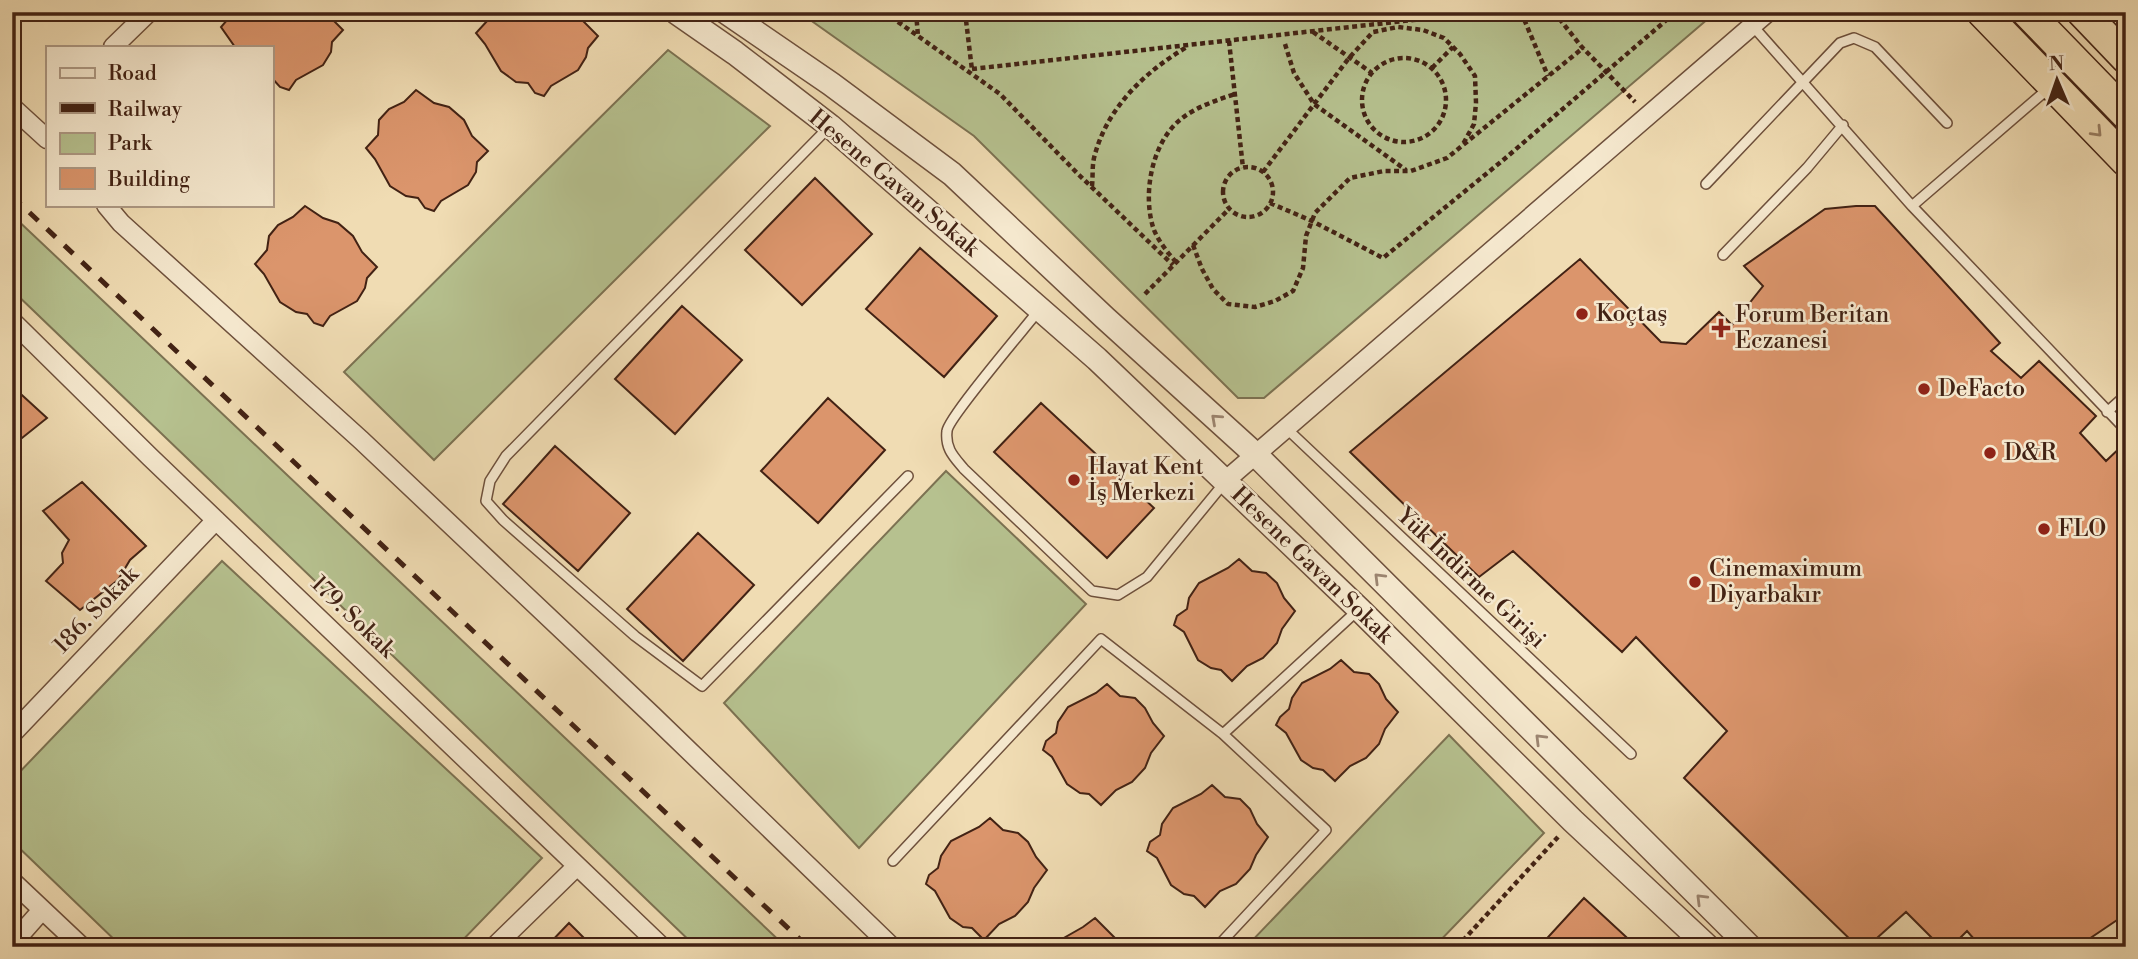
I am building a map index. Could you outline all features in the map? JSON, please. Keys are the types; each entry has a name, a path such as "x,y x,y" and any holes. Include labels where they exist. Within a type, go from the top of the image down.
{"highway":[{"path":"1982,12 2126,161"},
{"path":"2028,12 2126,114"},
{"path":"2082,12 2126,58"}],"street":[{"path":"114,46 149,12"},
{"name":"Hesene Gavan Sokak","path":"676,12 735,53 830,126 1097,359 1359,609 1698,941"},
{"path":"726,12 831,84 952,174 1256,455 1750,947"},
{"path":"1225,481 1768,12"},
{"path":"12,107 44,128"},
{"path":"107,206 121,223 361,440 892,947"},
{"name":"179. Sokak","path":"12,321 662,947"},
{"name":"186. Sokak","path":"12,734 216,520"},
{"path":"494,947 577,866"},
{"path":"12,881 82,947"},
{"path":"12,944 42,910"}],"lane":[{"path":"1752,26 1843,125 1912,206 2126,430"},
{"path":"1706,184 1840,43 1854,38 1875,47 1947,123"},
{"path":"1912,206 2053,85"},
{"path":"1723,255 1807,168 1843,125"},
{"path":"830,126 506,456 490,481 486,501 503,520 635,636 702,686 908,476"},
{"path":"1040,309 947,429 948,450 964,469 1092,591 1118,595 1147,576 1225,481"},
{"path":"2107,412 2126,395"},
{"name":"Yük İndirme Girişi","path":"1286,428 1630,754"},
{"path":"1223,734 1359,609"},
{"path":"893,861 1101,639 1223,734 1326,831 1217,947"}],"path":[{"path":"884,12 1000,94 1092,187 1174,264"},
{"path":"916,12 918,37"},
{"path":"965,12 972,72"},
{"path":"972,72 1460,16 1472,12"},
{"path":"1521,12 1548,76"},
{"path":"1554,12 1583,48 1648,116"},
{"path":"1270,202 1382,258 1606,73 1671,17 1673,12"},
{"path":"1263,173 1349,58 1373,32 1398,27 1423,30 1444,38 1475,76 1474,124 1462,147"},
{"path":"1312,31 1372,73"},
{"path":"1229,41 1243,168"},
{"path":"1284,44 1294,73 1314,104 1406,170"},
{"path":"1092,187 1094,159 1105,128 1123,99 1142,78 1189,46"},
{"path":"1432,68 1453,47"},
{"path":"1193,245 1213,289 1228,304 1255,307 1275,301 1293,291 1303,268 1306,236 1315,214 1349,178 1384,170 1411,171 1447,158 1583,48"},
{"path":"1394,59 1421,61 1432,68 1441,79 1446,93 1446,107 1441,120 1432,131 1420,139 1406,142 1385,137 1370,124 1364,112 1362,98 1372,73 1382,64 1394,59"},
{"path":"1174,264 1155,233 1150,214 1150,182 1155,158 1165,137 1180,119 1209,103 1235,94"},
{"path":"1243,168 1256,169 1263,173 1272,186 1270,202 1266,209 1251,217 1235,214 1224,201 1224,185 1233,172 1243,168"},
{"path":"1145,294 1229,209"},
{"path":"1457,947 1573,821"}],"green space":[{"path":"799,12 1716,12 1264,398 1238,398 974,136"},
{"path":"668,50 770,126 434,460 344,372"},
{"path":"12,215 786,947 696,947 12,290"},
{"path":"946,471 1086,604 859,848 724,703"},
{"path":"222,561 542,858 456,947 122,947 12,841 12,780"},
{"path":"1449,735 1544,833 1434,947 1246,947"}],"building":[{"path":"234,12 325,12 343,30 332,42 331,52 323,65 296,80 289,90 280,87 273,79 273,46 234,46 221,27"},
{"path":"489,12 578,12 598,36 588,48 578,70 551,86 544,96 535,93 528,83 516,82 501,71 476,33 488,20"},
{"path":"416,90 434,103 449,107 464,120 472,136 488,151 477,162 476,172 468,185 441,201 434,211 425,208 418,198 406,196 390,186 366,148 378,135 379,120 389,109 404,102"},
{"path":"815,178 872,234 802,305 745,250"},
{"path":"305,206 323,218 338,223 353,236 362,252 377,267 367,278 365,288 357,301 330,316 323,326 314,323 307,314 296,312 280,302 255,264 267,250 269,236 278,225"},
{"path":"1875,206 2000,343 1991,351 2021,378 2039,361 2096,416 2080,433 2106,461 2126,442 2126,914 2077,947 1981,947 1967,931 1951,947 1941,947 1906,912 1867,947 1858,947 1684,778 1727,731 1636,637 1622,652 1513,551 1479,577 1350,452 1580,259 1661,342 1686,344 1719,312 1732,325 1763,286 1744,266 1825,209"},
{"path":"920,248 997,316 944,377 866,309"},
{"path":"682,306 742,360 675,434 615,379"},
{"path":"12,386 47,418 12,446"},
{"path":"828,398 885,450 818,523 761,471"},
{"name":"Hayat Kent İş Merkezi","path":"1041,403 1154,508 1107,558 994,452"},
{"path":"555,446 630,513 578,571 503,504"},
{"path":"82,482 146,546 130,560 118,580 80,610 46,581 63,563 62,553 69,540 43,511"},
{"path":"698,533 754,585 683,661 627,609"},
{"path":"1239,559 1252,571 1266,573 1277,583 1284,598 1295,611 1282,629 1277,643 1263,658 1247,666 1232,681 1221,670 1211,668 1198,660 1184,632 1174,625 1177,616 1187,609 1189,598 1199,583"},
{"path":"1341,660 1354,672 1369,674 1398,712 1385,729 1379,744 1366,758 1350,766 1335,781 1323,770 1313,768 1301,760 1286,733 1276,725 1289,709 1292,698 1302,683 1330,669"},
{"path":"1107,684 1120,696 1135,698 1164,736 1151,753 1145,768 1132,782 1116,790 1101,805 1089,794 1080,793 1067,784 1052,757 1043,750 1046,741 1056,733 1058,722 1068,707 1096,693"},
{"path":"1212,785 1225,797 1240,799 1250,809 1257,824 1268,837 1250,869 1236,884 1220,891 1205,907 1194,896 1184,894 1171,885 1157,858 1147,851 1150,842 1160,835 1162,824 1173,808 1201,794"},
{"path":"990,818 1003,830 1018,833 1028,842 1047,870 1028,902 1015,916 999,924 984,940 972,928 963,927 950,918 935,891 926,884 929,875 938,868 941,856 951,841 979,827"},
{"path":"1584,898 1637,947 1539,947"},
{"path":"1095,918 1124,947 1048,947 1083,927"},
{"path":"569,923 593,947 546,947"}],"railway":[{"path":"12,196 808,947"}],"place":[{"name":"Koçtaş","path":"1582,314"},
{"name":"Forum Beritan Eczanesi","path":"1721,328"},
{"name":"DeFacto","path":"1924,389"},
{"name":"D&R","path":"1990,453"},
{"name":"Hayat Kent İş Merkezi","path":"1074,480"},
{"name":"FLO","path":"2044,529"},
{"name":"Cinemaximum Diyarbakır","path":"1695,582"}]}
